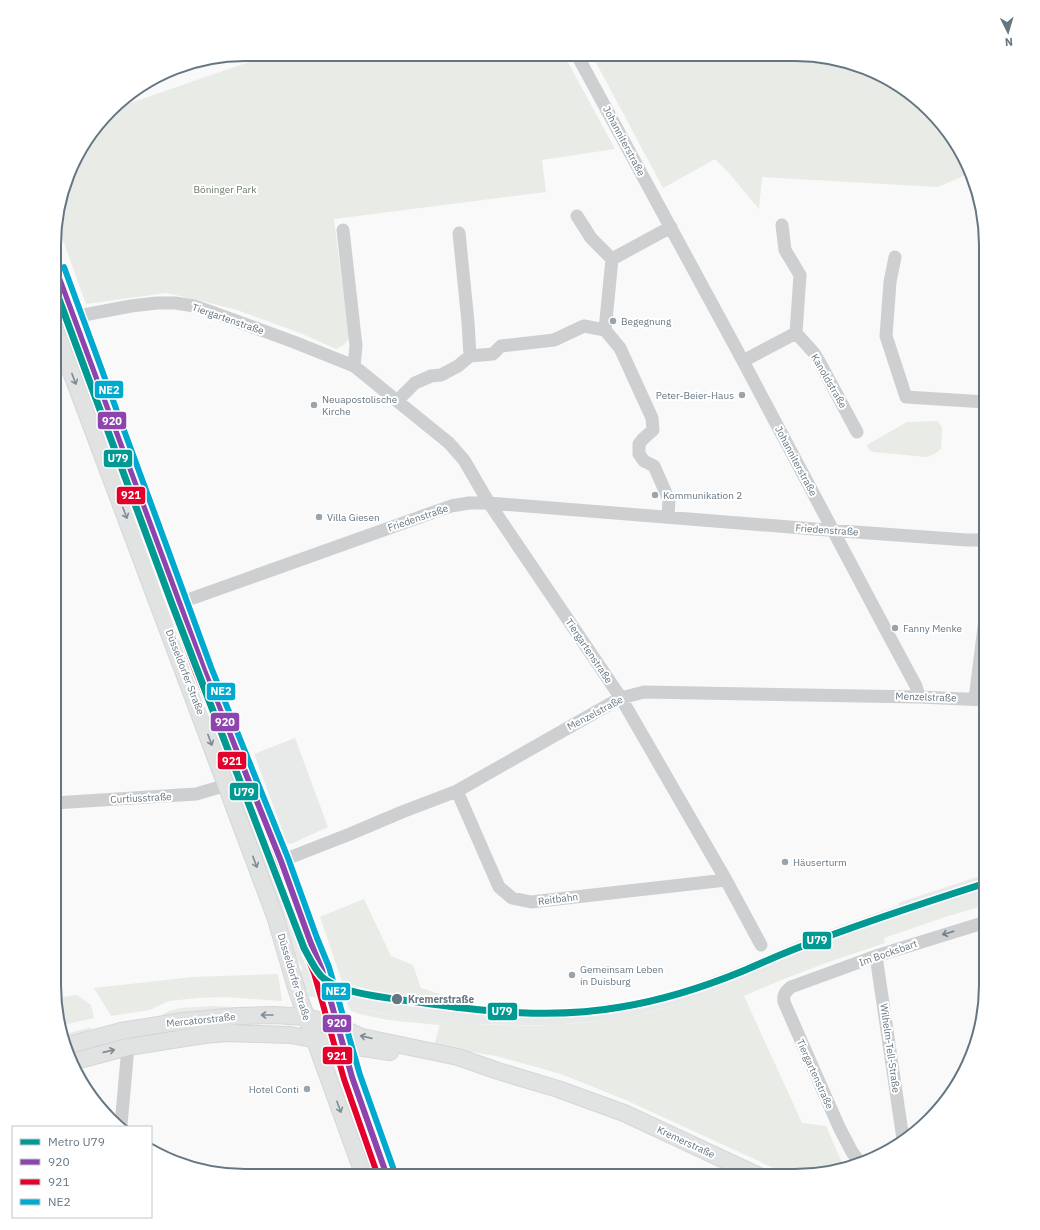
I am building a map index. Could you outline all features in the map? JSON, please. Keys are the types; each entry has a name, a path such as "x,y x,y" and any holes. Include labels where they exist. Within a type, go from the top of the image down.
{"main road":[{"name":"Düsseldorfer Straße","path":"61,284 204,670 281,861 322,970 352,1077 385,1169"},
{"name":"Düsseldorfer Straße","path":"61,345 275,916 297,991 361,1169"},
{"name":"Mercatorstraße","path":"71,1044 122,1031 183,1021 238,1016 306,1017 338,1027"},
{"name":"Kremerstraße","path":"338,1027 362,1036 458,1057 558,1089 624,1113 744,1169"},
{"name":"Mercatorstraße","path":"77,1061 128,1047 204,1035 227,1033 282,1034 344,1045"},
{"name":"Kremerstraße","path":"344,1045 498,1071"}],"street":[{"name":"Johanniterstraße","path":"581,61 834,531 916,686 918,696"},
{"path":"577,216 591,238 612,258"},
{"path":"743,361 796,333 800,275 785,250 782,225"},
{"path":"612,258 671,227"},
{"path":"343,230 356,346 354,366"},
{"path":"459,233 470,356"},
{"path":"895,257 890,282 886,336 906,397 979,402"},
{"path":"605,330 612,258"},
{"name":"Tiergartenstraße","path":"73,317 131,306 157,303 175,303 195,306 354,366 398,400 449,443 460,454 489,503 620,698 726,880 761,945"},
{"path":"398,400 415,383 431,376 441,375 458,366 470,356 493,354 502,346 554,340 584,326 605,330 620,348 652,418 653,430 639,444 639,454 644,461 654,466 669,500 668,518"},
{"name":"Kanoldstraße","path":"796,333 814,353 857,432"},
{"name":"Friedenstraße","path":"179,603 451,506 469,503 489,503 834,531 979,540"},
{"name":"Menzelstraße","path":"281,861 457,791 620,698 644,692 918,696 979,699"},
{"name":"Curtiusstraße","path":"61,803 196,794 227,786"},
{"name":"Reitbahn","path":"457,791 499,888 512,898 531,902 726,880"},
{"name":"Im Bocksbart","path":"791,987 876,956 979,924"},
{"name":"Wilhelm-Tell-Straße","path":"876,956 901,1135"},
{"name":"Tiergartenstraße","path":"791,987 783,995 784,1002 839,1127 857,1158"},
{"path":"121,1121 128,1047 138,1036 171,1031 183,1021"}],"shaded area":[{"path":"61,294 325,996 310,983 307,991 308,996 300,977 302,968 297,959 61,330"},
{"path":"295,738 328,827 291,844 287,843 254,754"},
{"path":"979,876 979,895 872,931 686,1002 633,1016 554,1025 472,1024 428,1020 348,1006 342,982 364,989 430,1001 510,1008 558,1009 595,1007 627,1002 680,989 751,962 803,939 899,905 898,903"}],"green space":[{"name":"Böninger Park","path":"252,61 567,61 615,149 542,160 546,192 334,219 349,338 344,345 336,349 300,333 237,310 166,293 86,304 61,235 67,197 80,163 92,143 115,115 127,104"},
{"path":"595,61 807,61 843,67 877,80 907,99 925,115 941,133 960,163 965,175 938,187 762,177 759,209 715,159 663,188"},
{"path":"937,421 942,427 941,449 927,457 873,452 868,449 867,445 907,422"},
{"path":"979,895 979,907 884,938 885,943 796,974 744,996 802,1123 826,1126 842,1163 807,1169 776,1169 628,1101 561,1074 496,1056 434,1046 440,1025 395,1021 373,1017 351,1011 348,1006 379,1013 473,1024 536,1025 599,1021 630,1016 680,1004 791,960"},
{"path":"364,899 391,956 413,965 421,988 476,1006 391,994 342,982 320,917"},
{"path":"278,974 282,1001 226,997 197,998 169,1001 150,1010 111,1016 94,988 193,977"},
{"path":"310,983 325,996 322,999 308,996 308,987"},
{"path":"77,995 91,1005 94,1018 66,1024 61,997"},
{"path":"212,1006 275,1009 154,1019 169,1011 180,1008"},
{"path":"92,1027 89,1032 69,1039 67,1033"}],"metro line":[{"name":"U79","path":"61,304 172,604 304,948 318,973 330,982 341,988 367,995 469,1009 520,1013 571,1013 596,1011 652,1001 698,988 846,930 979,885"}],"transit line":[{"name":"NE2","path":"64,267 211,667 288,858 329,967 360,1075 394,1169"},
{"name":"920","path":"61,284 204,670 281,861 322,970 352,1077 385,1169"},
{"name":"921","path":"61,306 196,673 274,864 302,944 314,973 344,1079 376,1169"}],"place":[{"name":"Begegnung","path":"613,321"},
{"name":"Peter-Beier-Haus","path":"742,395"},
{"name":"Neuapostolische Kirche","path":"314,405"},
{"name":"Kommunikation 2","path":"655,495"},
{"name":"Villa Giesen","path":"319,517"},
{"name":"Fanny Menke","path":"895,628"},
{"name":"Häuserturm","path":"785,862"},
{"name":"Gemeinsam Leben in Duisburg","path":"572,975"},
{"name":"Kremerstraße","path":"397,999"},
{"name":"Hotel Conti","path":"307,1089"}]}
